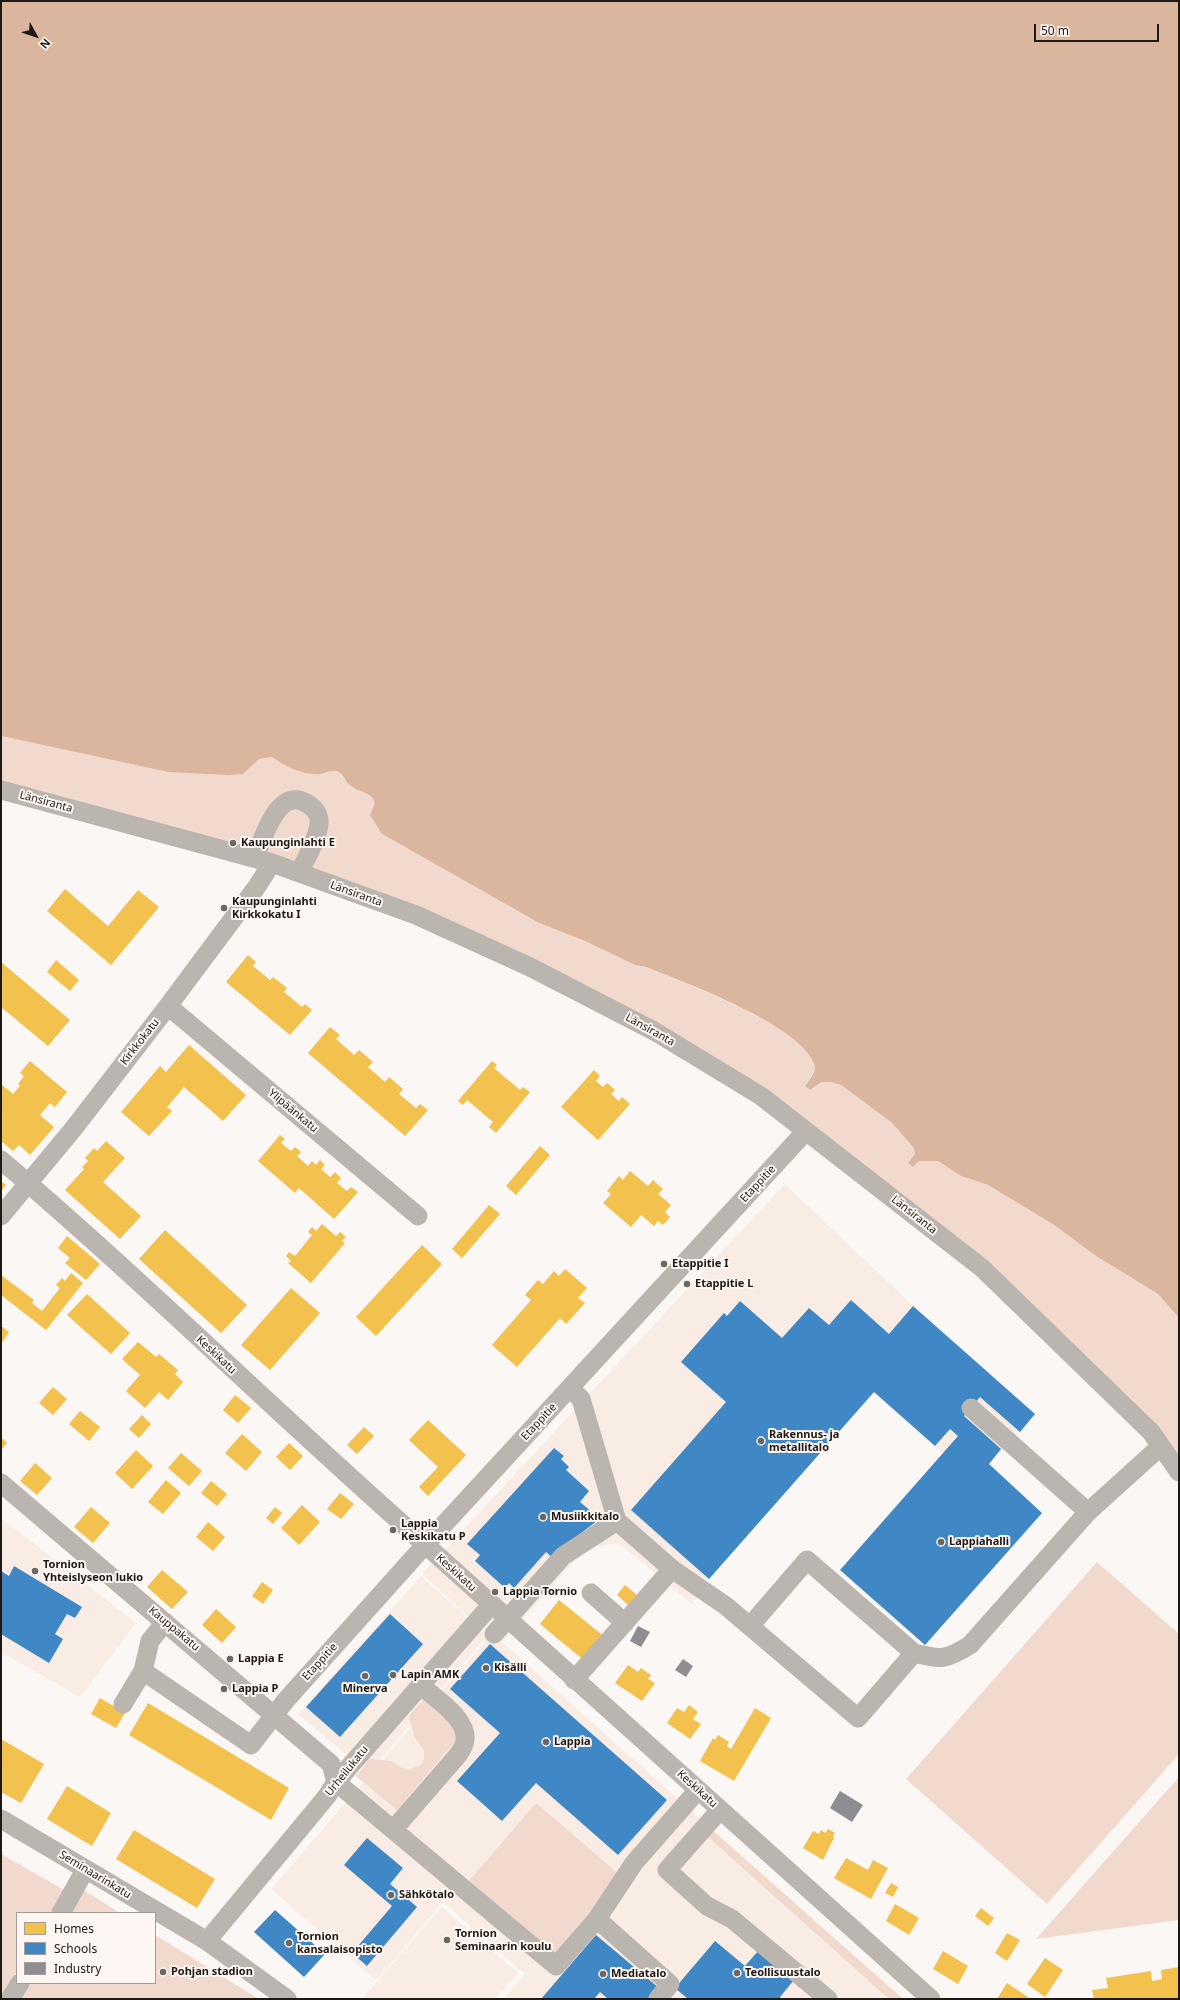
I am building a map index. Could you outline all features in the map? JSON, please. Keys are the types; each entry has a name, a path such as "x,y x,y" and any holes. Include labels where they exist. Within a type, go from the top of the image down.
{"street":[{"name":"Länsiranta","path":"1,790 263,861 416,915 530,966 654,1031 761,1096 982,1268 1151,1432 1179,1472"},
{"name":"Kirkkokatu","path":"1,1216 74,1128 256,888 271,819 283,803 294,799 304,801 312,806 318,815 319,824 299,873"},
{"name":"Ylipäänkatu","path":"168,1006 418,1216"},
{"name":"Etappitie","path":"143,1671 251,1745 273,1715 425,1545 806,1131"},
{"name":"Keskikatu","path":"1,1160 62,1211 276,1410 491,1605 931,1999"},
{"path":"570,1388 581,1399 617,1522 672,1569 726,1606 858,1718 914,1652"},
{"path":"971,1408 1088,1512"},
{"path":"750,1626 807,1560 914,1652 935,1658 952,1656 970,1645 1088,1512 1161,1446"},
{"name":"Kauppakatu","path":"1,1483 331,1764 336,1782"},
{"path":"494,1634 506,1618 563,1556 617,1522"},
{"path":"574,1680 672,1569"},
{"path":"591,1593 625,1623"},
{"name":"Urheilukatu","path":"207,1941 327,1796 336,1782 491,1605"},
{"path":"123,1704 143,1671 150,1641 165,1622"},
{"path":"392,1830 458,1755 464,1744 464,1727 458,1718 420,1685"},
{"path":"336,1782 556,1966 597,1919 634,1862 698,1790"},
{"path":"720,1810 667,1870 707,1906 732,1919 828,1999"},
{"name":"Seminaarinkatu","path":"1,1819 207,1941 287,1999"},
{"path":"62,1912 86,1870"},
{"path":"597,1919 670,1984 658,1999"},
{"path":"10,1999 19,1984"}],"shaded area":[{"path":"1,1 1179,1 1179,1318 1158,1294 1096,1256 1054,1225 988,1185 961,1176 938,1161 919,1161 913,1167 908,1163 915,1154 914,1148 891,1122 841,1085 830,1082 822,1082 810,1090 805,1086 814,1073 814,1064 805,1050 788,1035 766,1021 713,994 646,967 635,965 585,941 539,923 382,834 370,815 373,808 373,799 366,793 351,786 341,774 336,771 321,774 302,772 282,764 272,757 259,759 243,774 228,775 168,772 1,736"},
{"path":"1,736 168,772 243,774 259,759 272,757 279,762 320,774 332,771 338,772 351,786 369,793 374,800 374,808 382,834 539,923 585,941 635,965 646,967 686,983 740,1007 789,1035 805,1050 814,1064 813,1073 805,1086 810,1090 822,1082 830,1082 841,1085 891,1122 914,1148 915,1154 908,1163 913,1167 919,1161 938,1161 961,1176 988,1185 1054,1225 1096,1256 1158,1294 1179,1318 1179,1466 1155,1430 765,1092 421,911 1,784"},
{"name":"Lappia Tornio","path":"785,1184 913,1306 1035,1414 989,1464 943,1454 874,1392 709,1579 692,1604 619,1543 586,1548 502,1642 903,1999 503,1999 525,1974 443,1902 376,1980 271,1889 490,1636 422,1574"},
{"name":"Tornion Yhteislyseon lukio","path":"1,1518 136,1623 80,1697 1,1652"},
{"path":"1097,1562 1179,1634 1179,1754 1047,1904 906,1779"},
{"name":"Lapin AMK","path":"421,1576 487,1636 368,1773 298,1714"},
{"path":"424,1699 452,1723 457,1739 397,1810 356,1776 370,1759 391,1761 402,1768 409,1770 422,1764 424,1759 424,1750 414,1736 409,1716"},
{"path":"1179,1777 1179,1920 1036,1939"},
{"path":"536,1803 621,1876 554,1954 469,1881"},
{"path":"712,1830 903,1999 889,1999 707,1836"},
{"path":"1,1854 66,1891 54,1912 16,1912 16,1973 1,1997"},
{"path":"82,1889 118,1912 66,1912"},
{"name":"Tornion Seminaarin koulu","path":"442,1907 518,1973 495,1999 362,1999"},
{"path":"156,1936 259,1999 13,1999 22,1984 156,1984"}],"building: Homes":[{"path":"65,889 108,926 138,890 159,907 111,965 47,911"},
{"path":"248,955 256,962 253,966 270,980 273,977 287,988 284,992 302,1007 305,1004 312,1010 290,1035 226,982"},
{"path":"56,960 79,980 70,991 47,972"},
{"path":"1,962 70,1020 48,1046 1,1007"},
{"path":"330,1027 340,1035 336,1039 354,1055 359,1050 373,1062 368,1067 385,1082 389,1077 403,1089 399,1094 416,1108 420,1104 428,1110 405,1136 308,1053"},
{"path":"189,1045 246,1095 223,1121 184,1087 167,1107 172,1111 149,1136 121,1112 160,1066 166,1072"},
{"path":"30,1061 67,1092 55,1107 50,1103 40,1115 54,1127 30,1155 19,1145 13,1151 1,1141 1,1084 13,1094 20,1086 18,1084 24,1076 20,1073"},
{"path":"492,1061 497,1065 494,1068 520,1090 523,1087 530,1092 496,1133 489,1127 493,1122 467,1100 463,1105 458,1101"},
{"path":"594,1070 600,1076 596,1081 603,1087 607,1083 615,1090 611,1094 619,1101 622,1097 630,1104 598,1140 561,1107"},
{"path":"280,1135 285,1139 281,1143 291,1151 295,1147 301,1152 297,1156 308,1166 312,1161 316,1165 320,1160 325,1165 321,1169 330,1177 335,1172 341,1178 337,1183 347,1191 351,1187 358,1192 334,1219 299,1188 295,1193 258,1161"},
{"path":"106,1141 125,1158 103,1182 141,1216 120,1239 65,1190 84,1169 82,1167 88,1161 85,1158 94,1148 97,1151"},
{"path":"540,1146 550,1155 516,1195 506,1186"},
{"path":"630,1171 648,1186 653,1180 663,1189 658,1194 671,1205 665,1212 670,1217 663,1225 658,1221 654,1226 641,1215 631,1227 603,1203 611,1194 607,1191 619,1176 623,1180"},
{"path":"1,1181 6,1185 1,1191"},
{"path":"489,1205 500,1214 462,1258 452,1249"},
{"path":"322,1224 336,1236 340,1232 346,1237 342,1241 345,1243 311,1283 288,1263 291,1261 286,1256 289,1252 295,1256 312,1235 308,1232 312,1227 316,1231"},
{"path":"165,1230 247,1305 221,1333 139,1259"},
{"path":"67,1236 100,1264 86,1280 65,1263 70,1258 58,1248"},
{"path":"422,1245 442,1264 376,1336 356,1317"},
{"path":"565,1269 587,1288 578,1298 585,1303 566,1324 560,1318 517,1367 492,1345 531,1300 525,1295 538,1280 543,1284 554,1271 559,1276"},
{"path":"71,1273 83,1283 46,1330 1,1295 1,1275 34,1300 32,1303 42,1311 60,1288 56,1285 62,1278 65,1281"},
{"path":"291,1288 320,1313 270,1370 241,1345"},
{"path":"87,1294 130,1333 111,1354 67,1315"},
{"path":"1,1326 9,1332 1,1344"},
{"path":"138,1342 156,1357 159,1354 178,1370 175,1374 183,1382 168,1400 159,1392 145,1408 126,1391 140,1375 122,1359"},
{"path":"53,1387 67,1399 53,1415 39,1403"},
{"path":"235,1395 251,1408 238,1423 223,1410"},
{"path":"80,1411 100,1427 89,1441 69,1424"},
{"path":"142,1415 151,1424 139,1438 129,1429"},
{"path":"428,1420 466,1455 428,1496 419,1487 438,1467 409,1440"},
{"path":"364,1427 374,1436 357,1454 347,1445"},
{"path":"242,1434 262,1452 246,1471 225,1453"},
{"path":"1,1437 7,1443 1,1450"},
{"path":"289,1443 303,1456 290,1470 276,1457"},
{"path":"136,1450 153,1466 132,1489 115,1473"},
{"path":"181,1453 202,1471 189,1486 168,1468"},
{"path":"35,1463 52,1478 37,1495 20,1481"},
{"path":"166,1480 181,1493 163,1514 148,1502"},
{"path":"211,1481 227,1494 217,1506 201,1493"},
{"path":"340,1493 354,1504 341,1519 327,1509"},
{"path":"302,1505 320,1522 299,1545 281,1528"},
{"path":"91,1507 110,1523 93,1543 74,1527"},
{"path":"275,1507 282,1513 273,1524 266,1518"},
{"path":"208,1522 225,1537 213,1551 196,1537"},
{"path":"162,1570 188,1592 172,1609 147,1587"},
{"path":"262,1582 273,1590 263,1604 252,1596"},
{"path":"625,1585 637,1595 628,1605 617,1595"},
{"path":"559,1600 606,1638 586,1662 540,1624"},
{"path":"216,1609 236,1627 222,1643 202,1625"},
{"path":"628,1665 638,1672 641,1668 651,1675 648,1679 655,1683 642,1701 615,1683"},
{"path":"100,1698 125,1713 116,1728 91,1714"},
{"path":"148,1703 289,1788 271,1820 129,1735"},
{"path":"689,1705 698,1712 693,1719 701,1724 690,1739 667,1723 677,1708 684,1712"},
{"path":"755,1708 771,1718 734,1781 700,1761 713,1738 715,1740 718,1735 729,1742 727,1746 731,1749"},
{"path":"1,1739 44,1764 21,1803 1,1792"},
{"path":"67,1786 111,1813 92,1846 47,1819"},
{"path":"828,1829 835,1833 823,1860 803,1848 813,1831 819,1834 821,1830 825,1833"},
{"path":"134,1830 215,1879 197,1908 116,1859"},
{"path":"846,1858 868,1870 873,1860 888,1868 871,1899 834,1878"},
{"path":"891,1883 898,1887 893,1897 885,1893"},
{"path":"895,1904 919,1918 909,1935 886,1921"},
{"path":"981,1908 994,1918 988,1926 975,1916"},
{"path":"1007,1933 1020,1940 1007,1961 995,1953"},
{"path":"943,1951 968,1966 958,1984 933,1969"},
{"path":"1045,1958 1063,1970 1045,1997 1027,1984"},
{"path":"1179,1967 1179,1999 1094,1999 1092,1990 1108,1988 1106,1978 1151,1971 1152,1981 1162,1979 1161,1970"},
{"path":"1007,1983 1031,1999 997,1999"}],"building: Schools":[{"name":"Rakennus- ja metallitalo","path":"851,1300 889,1334 913,1306 1035,1414 1020,1432 980,1397 964,1416 1001,1449 989,1464 1042,1513 925,1645 840,1570 958,1436 950,1429 935,1446 874,1392 709,1579 631,1510 726,1402 681,1362 724,1313 727,1316 740,1301 782,1338 809,1308 829,1325"},
{"name":"Musiikkitalo","path":"554,1448 564,1456 561,1459 569,1467 566,1470 589,1491 580,1502 593,1513 597,1521 564,1546 555,1560 546,1552 514,1588 509,1583 505,1588 475,1561 480,1555 467,1544"},
{"path":"14,1566 82,1607 75,1618 67,1614 55,1634 63,1639 49,1663 1,1634 1,1571 9,1576"},
{"name":"Minerva","path":"390,1614 423,1644 340,1737 306,1707"},
{"name":"Lappia","path":"490,1644 667,1800 618,1855 536,1783 502,1821 457,1781 500,1733 450,1689"},
{"name":"Sähkötalo","path":"367,1838 403,1868 390,1884 417,1907 367,1966 352,1953 392,1906 344,1865"},
{"name":"Tornion kansalaisopisto","path":"275,1910 325,1954 304,1977 254,1932"},
{"name":"Mediatalo","path":"596,1935 659,1988 650,1999 608,1999 600,1992 594,1999 541,1999"},
{"name":"Teollisuustalo","path":"715,1941 745,1966 759,1950 794,1980 780,1997 782,1999 688,1999 675,1988"}],"building: Industry":[{"path":"638,1626 650,1632 641,1647 630,1641"},
{"path":"683,1659 693,1666 686,1677 675,1670"},
{"path":"840,1791 863,1805 852,1822 830,1808"}],"place":[{"name":"Kaupunginlahti E","path":"233,843"},
{"name":"Kaupunginlahti Kirkkokatu I","path":"224,908"},
{"name":"Etappitie I","path":"664,1264"},
{"name":"Etappitie L","path":"687,1284"},
{"name":"Rakennus- ja metallitalo","path":"761,1441"},
{"name":"Musiikkitalo","path":"543,1517"},
{"name":"Lappia Keskikatu P","path":"393,1530"},
{"name":"Lappiahalli","path":"941,1542"},
{"name":"Tornion Yhteislyseon lukio","path":"35,1571"},
{"name":"Lappia Tornio","path":"495,1592"},
{"name":"Lappia E","path":"230,1659"},
{"name":"Kisälli","path":"486,1668"},
{"name":"Lapin AMK","path":"393,1675"},
{"name":"Minerva","path":"365,1676"},
{"name":"Lappia P","path":"224,1689"},
{"name":"Lappia","path":"546,1742"},
{"name":"Sähkötalo","path":"391,1895"},
{"name":"Tornion Seminaarin koulu","path":"447,1940"},
{"name":"Tornion kansalaisopisto","path":"289,1943"},
{"name":"Pohjan stadion","path":"163,1972"},
{"name":"Teollisuustalo","path":"737,1973"},
{"name":"Mediatalo","path":"603,1974"}]}
